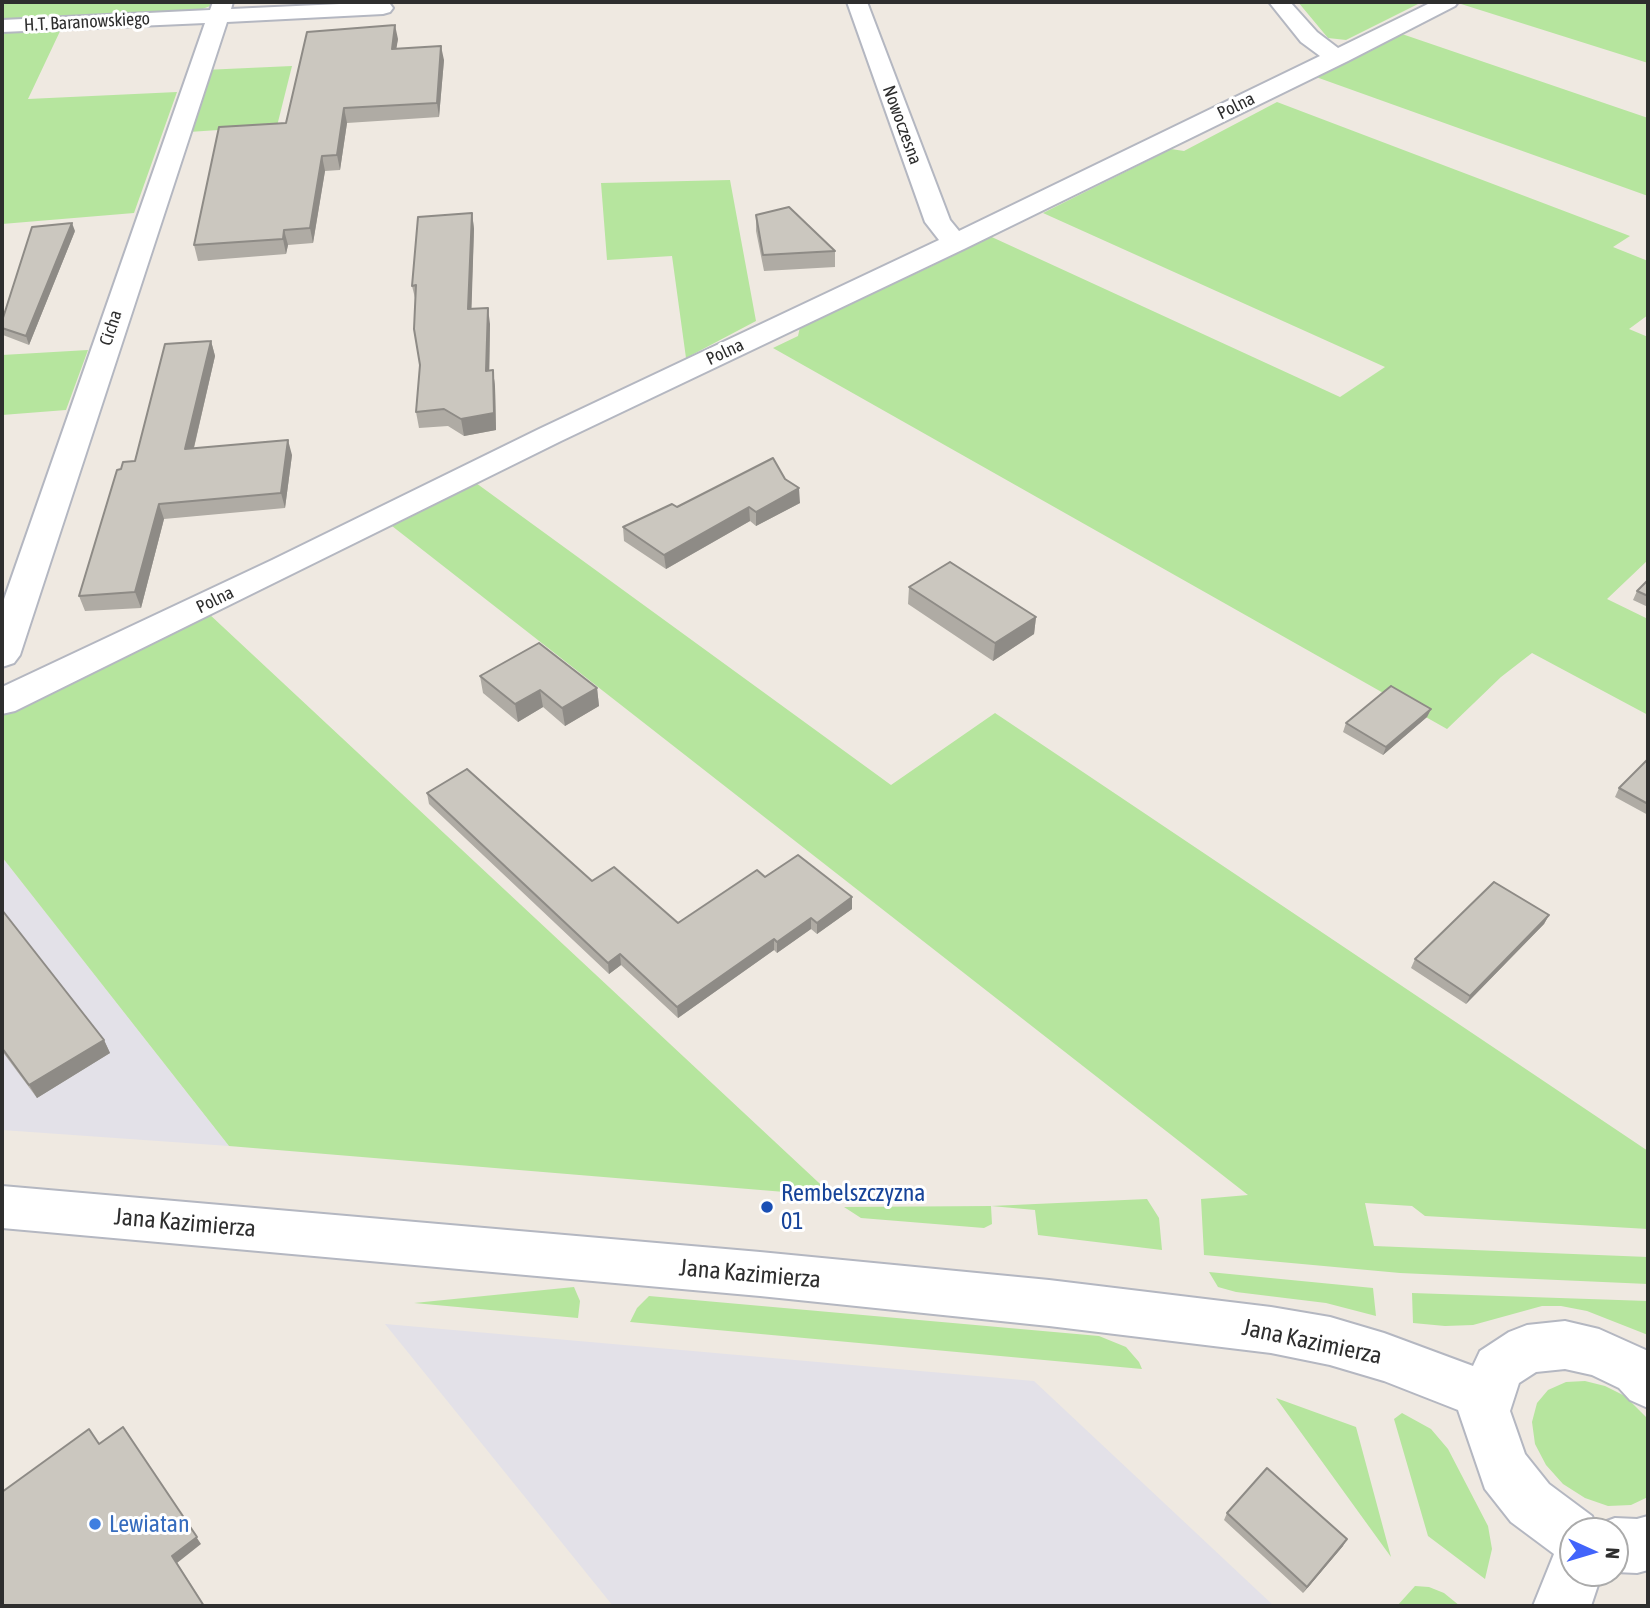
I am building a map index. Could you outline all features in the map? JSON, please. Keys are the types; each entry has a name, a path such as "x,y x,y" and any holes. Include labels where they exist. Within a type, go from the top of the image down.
{"street":[{"name":"Nowoczesna","path":"857,2 938,222 955,243"},
{"path":"1279,2 1309,37 1327,51 1340,56"},
{"name":"Polna","path":"2,702 284,567 550,435 955,243 1448,2"},
{"name":"H.T. Baranowskiego","path":"2,26 221,9 383,8"},
{"name":"Cicha","path":"2,655 221,9"},
{"name":"Jana Kazimierza","path":"2,1207 760,1274 1062,1304 1271,1330 1330,1341 1384,1357 1488,1396"},
{"path":"1559,1525 1530,1503 1504,1470 1485,1411 1498,1368 1527,1349 1565,1345 1599,1353 1645,1375"},
{"path":"1629,1546 1648,1543"},
{"path":"1560,1606 1571,1587"}],"shaded area":[{"path":"2,857 229,1146 2,1130"},
{"path":"385,1324 1034,1381 1274,1606 613,1606"}],"green space":[{"path":"2,2 214,2 213,5 197,11 2,23"},
{"path":"1298,2 1422,2 1346,40 1328,38"},
{"path":"1648,2 1648,63 1461,4"},
{"path":"62,27 28,99 177,92 134,213 2,224 2,30"},
{"path":"1402,34 1648,118 1648,196 1316,77"},
{"path":"292,66 277,126 189,132 204,70"},
{"path":"1277,102 1630,236 1613,247 1648,261 1648,315 1629,329 1648,337 1648,560 1607,599 1648,619 1648,715 1532,653 1501,677 1447,729 773,348 798,336 800,327 934,265 929,260 983,233 1340,397 1385,367 1043,213 1171,149 1184,151"},
{"path":"730,180 756,321 686,358 672,256 607,260 601,183"},
{"path":"88,350 66,410 2,415 2,355"},
{"path":"476,483 891,785 995,713 1648,1151 1648,1229 1425,1216 1412,1206 1365,1203 1374,1246 1648,1257 1648,1284 1400,1273 1204,1255 1201,1199 1248,1195 392,526"},
{"path":"208,613 833,1196 229,1146 2,857 2,713"},
{"path":"1147,1199 1159,1218 1162,1250 1038,1235 1035,1210 991,1206"},
{"path":"991,1206 992,1224 984,1228 861,1218 844,1207"},
{"path":"1209,1272 1373,1288 1376,1316 1326,1303 1236,1292 1218,1287"},
{"path":"574,1287 580,1301 578,1318 414,1303"},
{"path":"1412,1293 1648,1301 1648,1335 1587,1311 1561,1306 1542,1306 1473,1325 1413,1323"},
{"path":"649,1296 1099,1336 1126,1347 1142,1369 630,1322 637,1308"},
{"path":"1585,1381 1605,1386 1625,1396 1648,1419 1648,1497 1631,1505 1608,1506 1585,1498 1563,1484 1546,1465 1535,1444 1532,1422 1537,1403 1548,1390 1566,1382"},
{"path":"1276,1398 1356,1427 1391,1557"},
{"path":"1402,1413 1431,1429 1448,1449 1488,1526 1492,1549 1485,1579 1428,1536 1394,1419"},
{"path":"1415,1586 1429,1587 1444,1593 1460,1606 1397,1606"}],"building":[{"path":"395,25 392,49 441,46 437,103 344,108 337,155 322,156 310,228 284,230 283,239 194,245 219,127 286,123 307,32"},
{"path":"789,207 835,251 763,255 756,215"},
{"path":"472,213 468,309 488,308 486,371 493,370 494,413 461,419 444,409 416,412 420,365 414,329 416,285 412,286 418,217"},
{"path":"72,223 26,336 2,328 32,227"},
{"path":"211,341 185,449 288,440 281,493 159,504 135,592 79,596 117,470 121,469 123,462 135,461 165,344"},
{"path":"773,458 785,479 799,488 756,512 749,507 664,555 623,527 672,504 677,507"},
{"path":"950,562 1036,617 995,643 909,587"},
{"path":"1648,580 1648,596 1637,591"},
{"path":"539,643 597,688 562,708 540,690 515,704 480,676"},
{"path":"1391,686 1431,709 1386,747 1346,723"},
{"path":"1648,759 1648,804 1619,788"},
{"path":"467,769 592,881 614,867 678,923 757,870 765,877 798,855 852,897 817,923 811,918 777,942 774,939 677,1007 620,954 608,963 427,793"},
{"path":"1494,882 1549,915 1470,996 1415,959"},
{"path":"2,910 104,1040 29,1085 2,1048"},
{"name":"Lewiatan","path":"123,1427 197,1537 172,1556 204,1606 2,1606 2,1492 89,1429 99,1444"},
{"path":"1267,1468 1347,1539 1307,1587 1227,1513"}],"place":[{"name":"Rembelszczyzna 01","path":"767,1207"},
{"name":"Lewiatan","path":"95,1524"}]}
